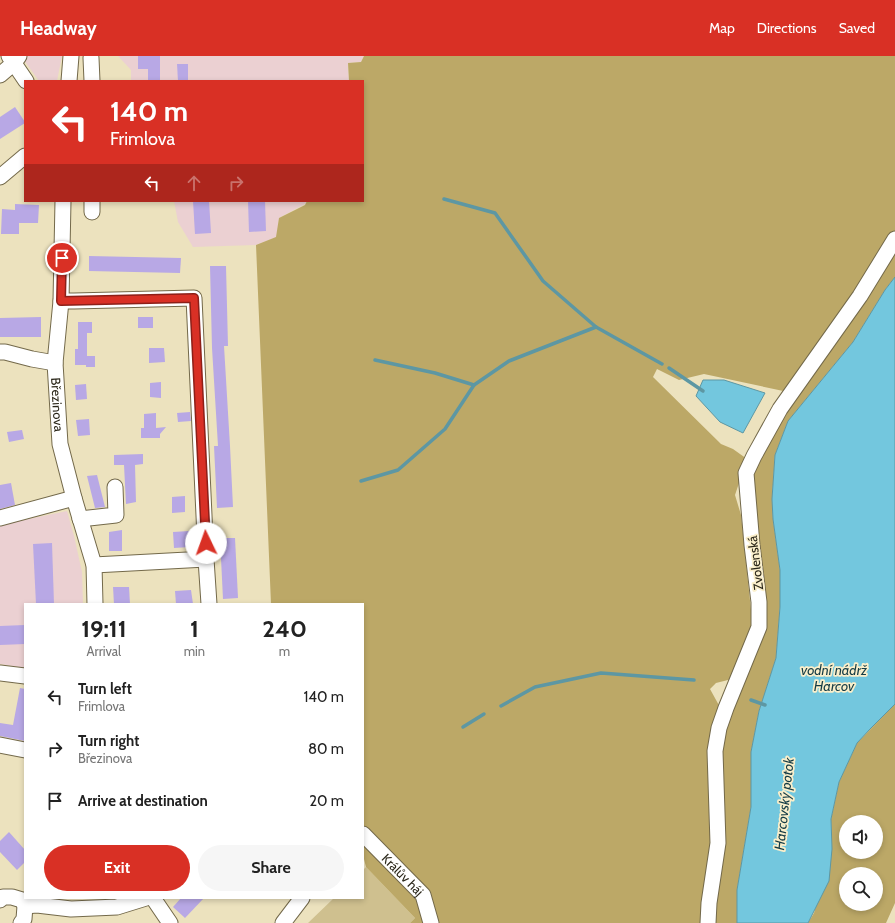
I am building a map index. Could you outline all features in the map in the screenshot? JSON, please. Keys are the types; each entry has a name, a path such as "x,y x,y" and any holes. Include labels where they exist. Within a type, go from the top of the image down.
{"street":[{"path":"69,80 71,56"},
{"path":"89,57 92,80"},
{"path":"0,75 10,59 25,80"},
{"path":"0,177 24,157"},
{"name":"Březinova","path":"63,202 61,301 55,363 60,444 94,565 95,603"},
{"name":"Zvolenská","path":"708,923 708,903 718,843 715,751 719,728 726,708 759,627 759,602 752,545 746,473 780,409 860,296 895,239"},
{"path":"61,301 194,298 209,603"},
{"path":"0,352 55,363"},
{"path":"80,519 116,515 115,487"},
{"path":"0,518 74,498"},
{"path":"94,565 206,559"},
{"path":"0,672 24,676"},
{"path":"0,745 24,750"},
{"name":"Králův háj","path":"364,835 423,895 431,923"},
{"path":"0,900 3,897 12,897 71,909 117,908 143,899"},
{"path":"154,899 170,923"},
{"path":"283,923 301,899"},
{"path":"20,923 24,919 27,901"}],"shaded area":[{"path":"21,56 62,56 57,80 38,80"},
{"path":"118,56 364,56 361,62 348,63 349,80 131,80 131,70"},
{"path":"364,56 895,56 895,231 881,256 788,392 704,374 679,380 657,369 653,377 721,444 733,449 747,459 735,495 741,515 753,629 732,679 716,683 710,689 721,709 716,841 705,923 410,923 415,918 366,867 364,859 364,603 271,603 256,245 276,237 279,218 305,205 306,202 364,202 364,80 349,80 348,63 361,62"},
{"path":"174,202 306,202 279,218 277,237 256,245 193,247 178,222"},
{"path":"895,247 895,277 885,290 853,342 788,421 775,455 772,499 773,519 780,570 780,607 776,658 759,711 751,752 751,807 737,890 737,923 712,923 720,746 729,711 760,636 750,472 759,453"},
{"path":"67,511 82,572 83,603 24,603 24,668 0,664 0,525"},
{"path":"895,704 895,903 886,923 808,923 814,913 832,849 831,819 839,782 857,743"},
{"path":"366,867 415,918 410,923 308,923 333,899 364,899 364,869"}],"water":[{"name":"vodní nádrž Harcov","path":"895,277 895,704 857,743 839,782 831,819 832,849 829,881 808,923 737,923 737,890 751,807 751,752 759,711 776,658 780,607 780,570 773,519 772,499 775,455 788,421 853,342 885,290"},
{"path":"703,380 724,380 765,393 743,433 720,422 696,396"}],"building":[{"path":"138,56 160,56 160,80 148,80 148,69 138,69"},
{"path":"177,64 188,64 188,80 178,80"},
{"path":"15,107 24,120 24,124 0,139 0,117"},
{"path":"193,202 209,202 211,233 195,234"},
{"path":"248,202 265,202 266,231 249,232"},
{"path":"15,204 39,205 38,223 19,223 19,234 1,234 2,209 15,210"},
{"path":"89,256 181,258 180,273 89,271"},
{"path":"210,266 226,266 228,346 224,346 233,507 217,508 214,446 218,446 212,348"},
{"path":"41,317 41,337 0,337 0,318"},
{"path":"138,317 153,317 153,328 138,328"},
{"path":"78,322 92,322 92,333 87,333 87,356 95,356 95,367 75,365 75,349 78,349"},
{"path":"149,348 164,348 165,362 149,363"},
{"path":"161,382 161,398 150,397 150,383"},
{"path":"86,384 87,399 76,400 75,385"},
{"path":"190,412 191,421 178,422 177,413"},
{"path":"156,413 156,428 166,427 160,434 160,438 141,438 141,428 144,428 144,414"},
{"path":"89,419 90,435 78,436 76,420"},
{"path":"22,430 24,439 9,442 7,432"},
{"path":"143,454 143,464 135,465 136,502 126,504 124,465 114,465 114,455"},
{"path":"97,475 105,507 95,508 87,476"},
{"path":"11,483 15,505 0,509 0,485"},
{"path":"185,496 185,512 172,513 172,497"},
{"path":"122,530 122,551 109,551 109,532"},
{"path":"189,531 190,547 174,548 173,532"},
{"path":"220,538 235,538 238,598 223,599"},
{"path":"52,543 54,603 36,603 33,544"},
{"path":"113,587 129,587 130,603 114,603"},
{"path":"191,590 193,603 176,603 175,591"},
{"path":"24,625 24,644 0,645 0,626"},
{"path":"20,688 24,689 24,741 0,736 0,723 13,725"},
{"path":"9,832 24,849 24,863 17,870 0,852 0,841"},
{"path":"180,899 203,899 185,918 173,907"}],"waterway":[{"path":"444,199 495,213 543,281 596,327 662,364"},
{"path":"375,360 435,373 474,385 509,361 596,327"},
{"path":"669,368 703,391"},
{"path":"361,481 398,470 445,429 474,385"},
{"path":"501,706 535,687 601,673 694,680"},
{"path":"751,700 765,705"},
{"path":"463,727 484,714"}],"route":[{"path":"62,258 61,301 194,298 206,543"}],"water label":[{"name":"Harcovský potok","path":"784,804"}]}
